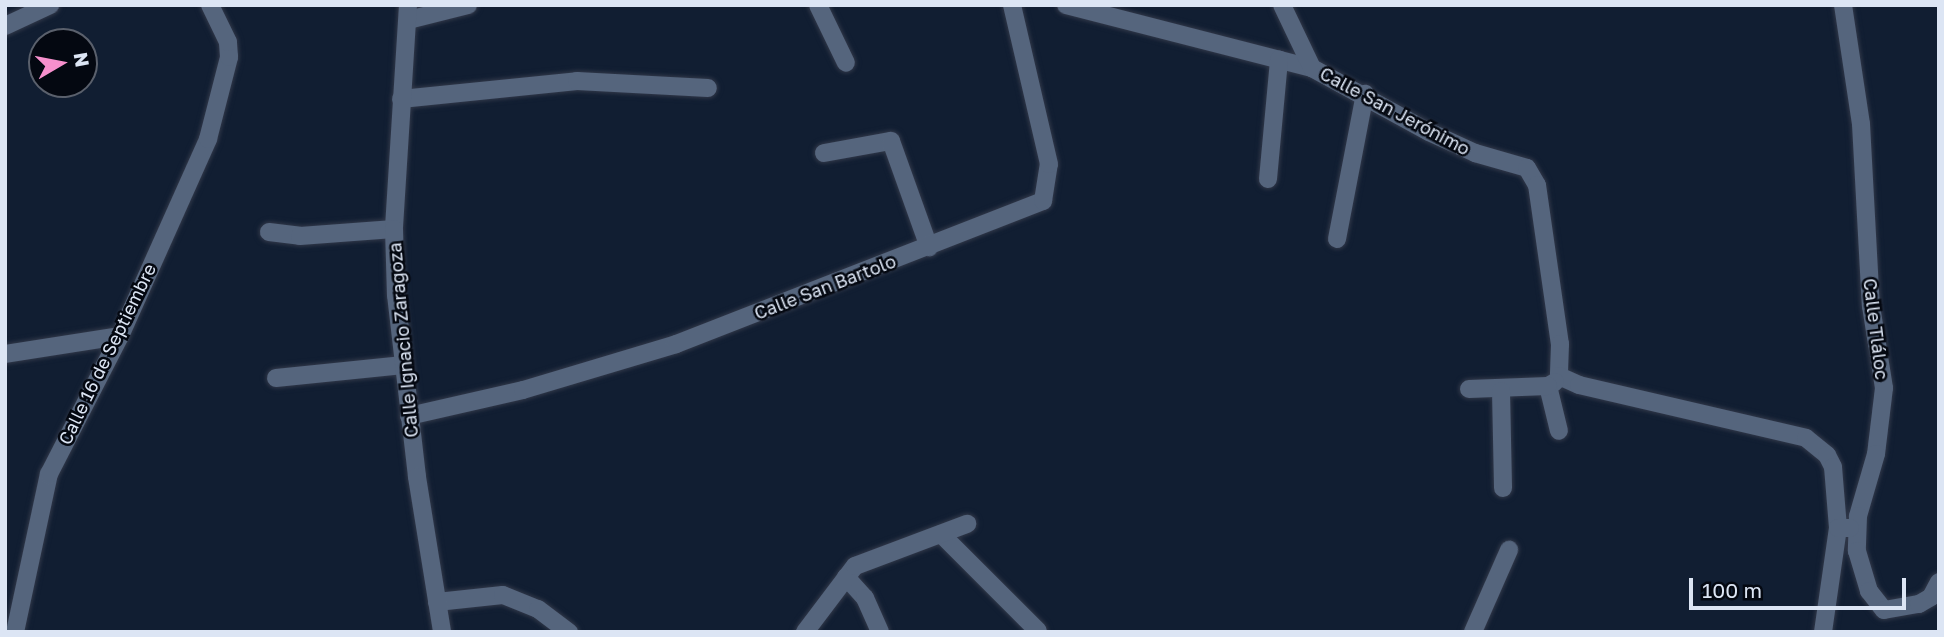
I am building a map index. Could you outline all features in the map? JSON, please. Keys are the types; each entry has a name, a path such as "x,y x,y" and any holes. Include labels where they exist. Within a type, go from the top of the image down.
{"street":[{"path":"5,26 50,5"},
{"name":"Calle 16 de Septiembre","path":"15,632 49,474 120,336 208,139 227,75 228,42 210,5"},
{"path":"408,13 468,5"},
{"path":"818,5 846,63"},
{"name":"Calle San Bartolo","path":"409,416 532,388 676,344 1032,208 1047,193 1049,164 1012,5"},
{"name":"Calle San Jerónimo","path":"1066,5 1312,68 1365,94 1429,132 1475,153 1527,168 1535,176 1558,331 1554,381"},
{"path":"1282,5 1312,68"},
{"name":"Calle Tláloc","path":"1843,5 1861,124 1871,306 1884,388 1875,454 1857,527"},
{"name":"Calle Ignacio Zaragoza","path":"408,13 394,229 402,365 442,632"},
{"path":"1268,179 1279,60"},
{"path":"401,99 577,81 708,88"},
{"path":"1337,239 1365,94"},
{"path":"824,153 891,141 929,247"},
{"path":"270,232 300,236 394,229"},
{"path":"5,354 120,336"},
{"path":"276,378 402,365"},
{"path":"1554,381 1559,430"},
{"path":"1469,389 1501,391 1554,381 1806,438 1827,455 1833,467 1838,528 1823,632"},
{"path":"1501,391 1503,488"},
{"path":"805,632 846,577 864,560 967,524"},
{"path":"1838,528 1857,527 1863,579 1884,610 1919,604 1931,597 1939,582"},
{"path":"941,534 1038,631"},
{"path":"1473,632 1509,550"},
{"path":"846,577 865,598 880,632"},
{"path":"437,602 503,595 538,609 569,632"}]}
